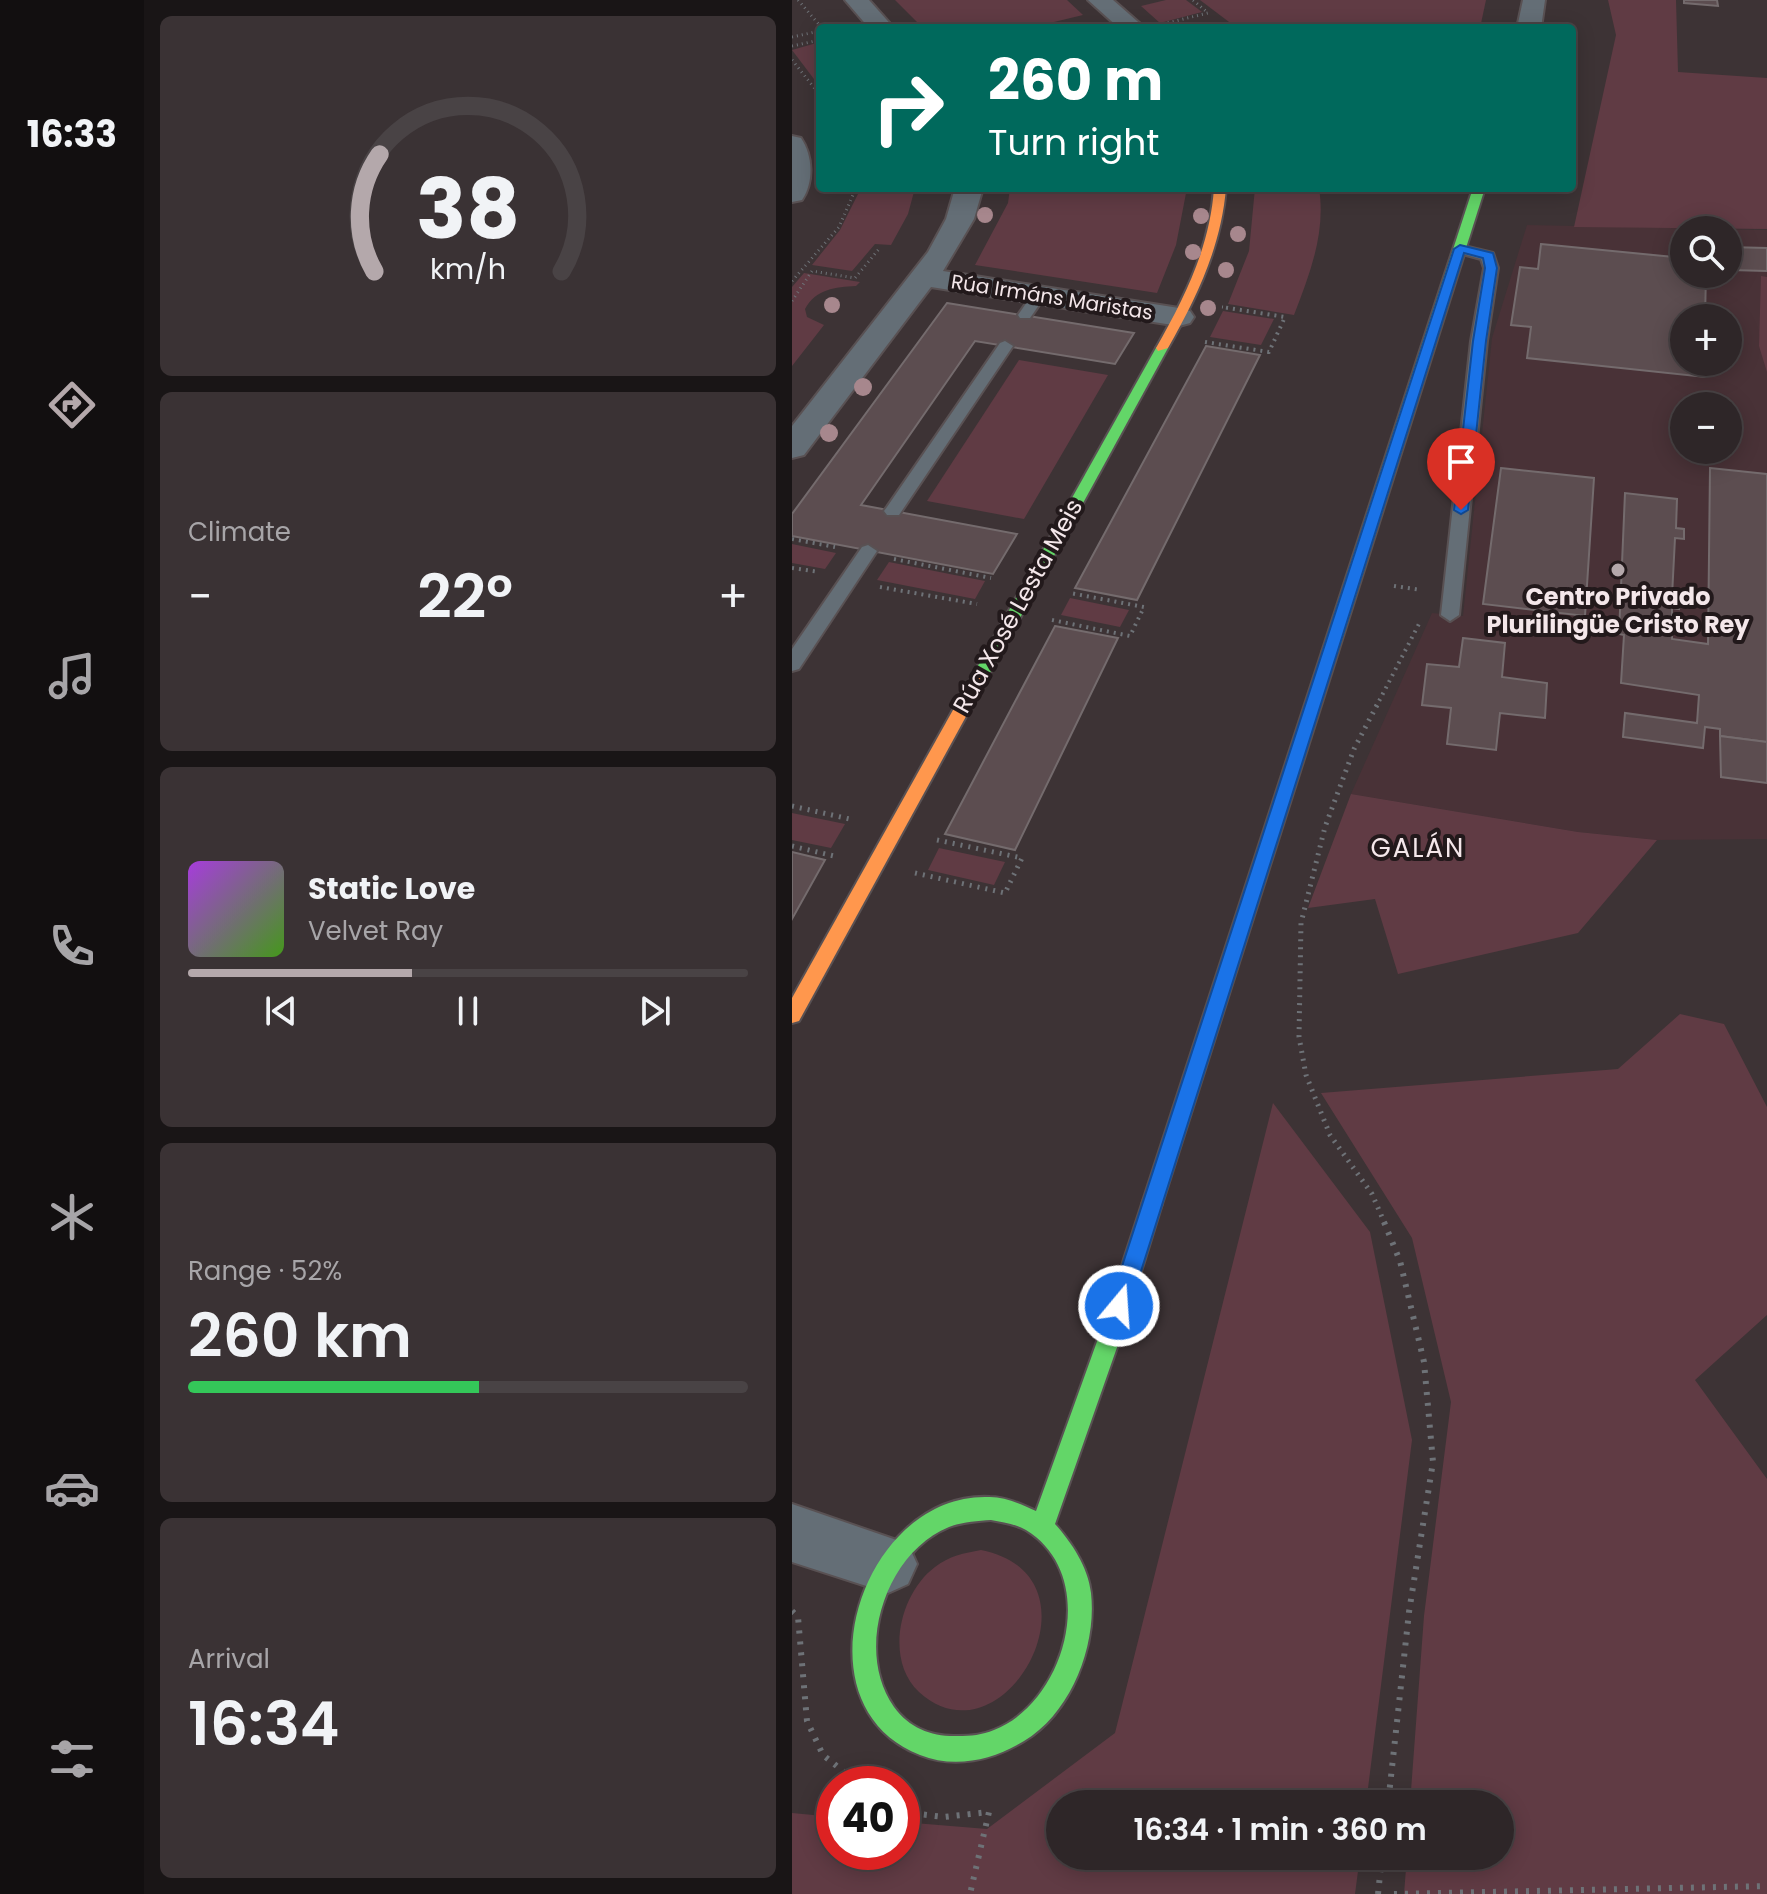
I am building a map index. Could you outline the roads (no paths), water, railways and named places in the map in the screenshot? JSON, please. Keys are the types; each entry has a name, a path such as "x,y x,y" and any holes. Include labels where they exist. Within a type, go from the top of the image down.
{"street":[{"path":"856,0 878,24"},
{"path":"1099,0 1129,24"},
{"path":"1530,24 1534,0"},
{"path":"792,144 798,165 792,194"},
{"path":"792,448 925,277 960,219 968,192"},
{"name":"Rúa Xosé Lesta Meis","path":"792,1015 1179,317 1209,251 1219,192"},
{"path":"1042,1528 1110,1336 1478,192"},
{"name":"Rúa Irmáns Maristas","path":"925,277 1032,305 1179,317"},
{"path":"991,1508 1017,1514 1042,1528 1062,1549 1074,1576 1080,1608 1077,1642 1066,1675 1047,1705 1022,1730 993,1746 958,1752 924,1746 895,1728 874,1700 865,1674 863,1632 874,1590 888,1564 909,1540 935,1522 963,1511 991,1508"},
{"path":"792,1533 888,1564"}],"lane":[{"path":"1450,615 1479,341 1491,268 1488,256 1460,249"},
{"path":"893,511 1005,346"},
{"path":"792,664 868,551"}],"place":[{"name":"Centro Privado Plurilingüe Cristo Rey","path":"1618,570"}],"district":[{"name":"GALÁN","path":"1418,848"}]}
